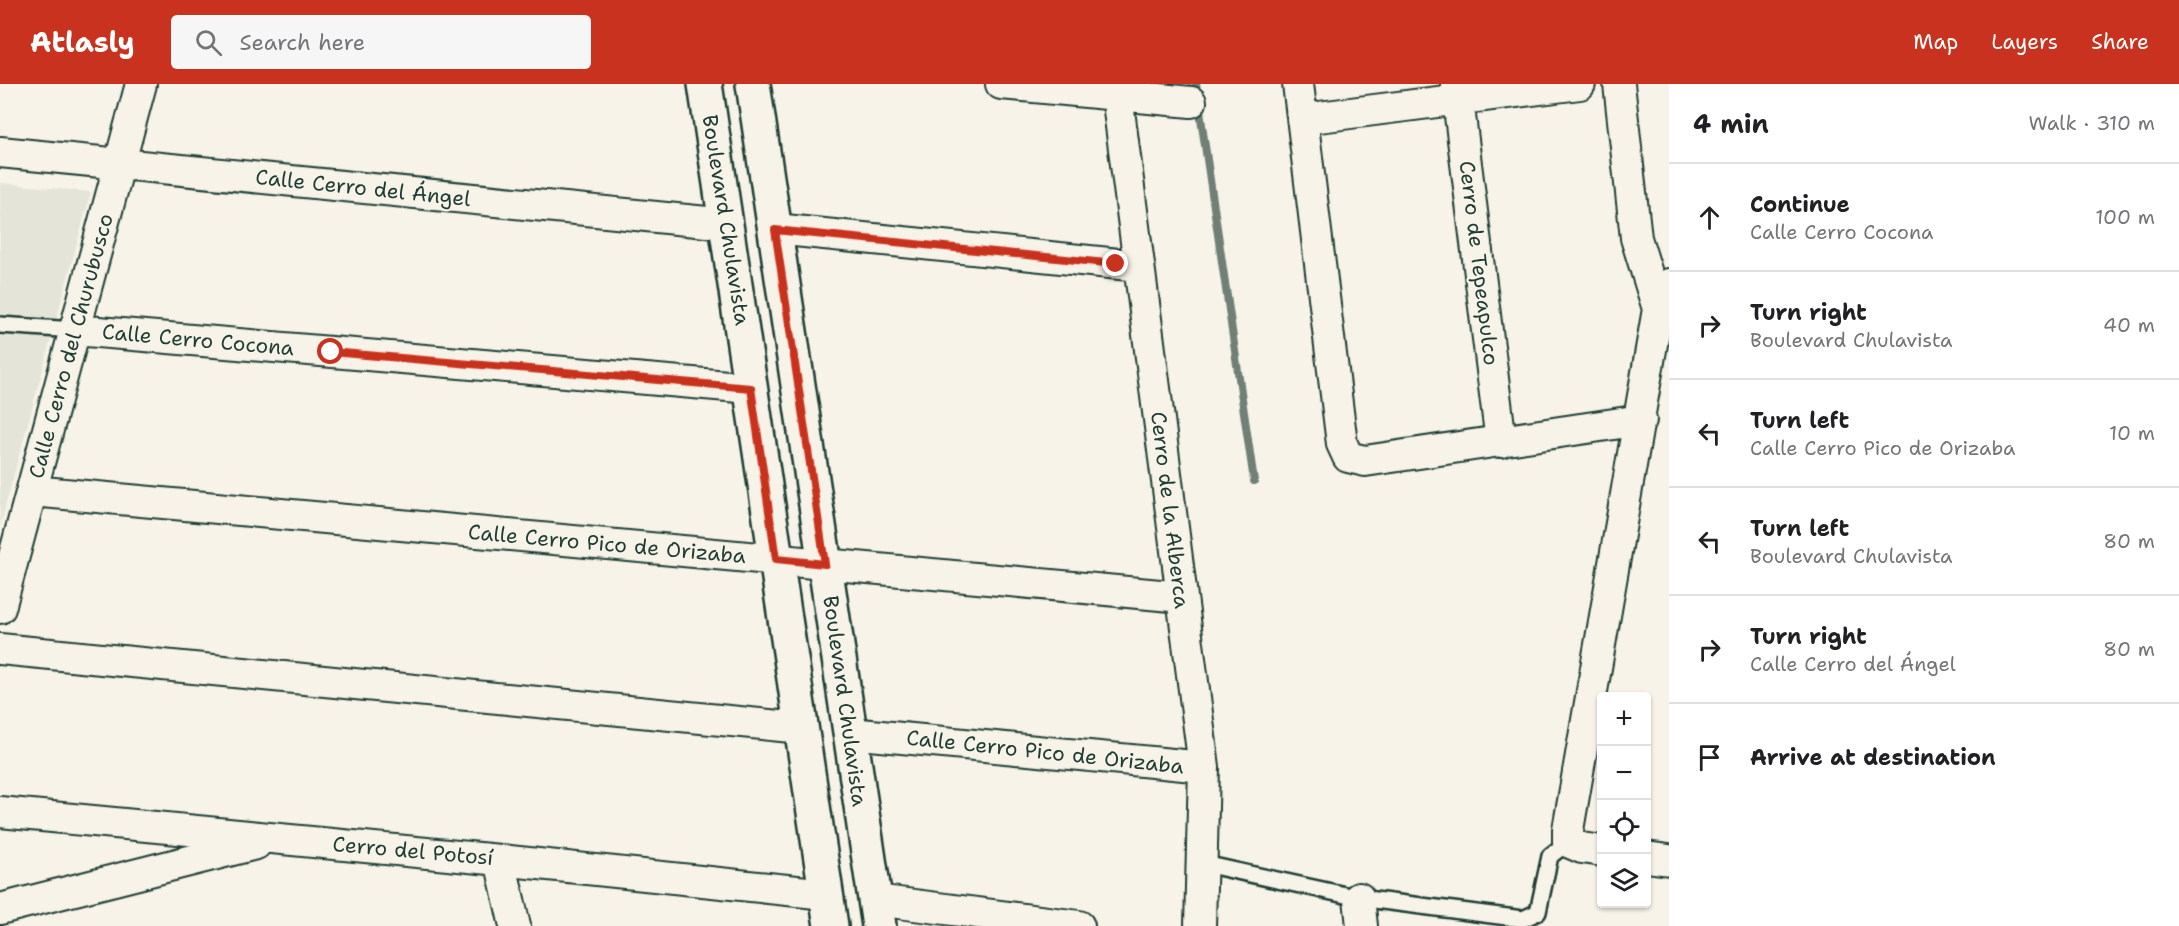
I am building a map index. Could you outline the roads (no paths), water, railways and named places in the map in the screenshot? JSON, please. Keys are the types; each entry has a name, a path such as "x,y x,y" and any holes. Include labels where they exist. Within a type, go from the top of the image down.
{"main road":[{"name":"Boulevard Chulavista","path":"705,84 831,926"},
{"name":"Boulevard Chulavista","path":"753,84 877,913"}],"street":[{"name":"Calle Cerro del Churubusco","path":"0,608 141,84"},
{"path":"1001,84 1191,102"},
{"path":"1298,84 1342,444 1348,457 1365,461 1641,420"},
{"path":"1303,119 1458,92 1580,84"},
{"path":"1597,850 1581,848 1568,842 1572,806 1641,420 1666,301 1636,238 1619,84"},
{"name":"Cerro de Tepeapulco","path":"1458,92 1501,442"},
{"name":"Cerro de la Alberca","path":"1117,95 1204,767 1200,926"},
{"name":"Calle Cerro del Ángel","path":"0,152 727,224"},
{"path":"775,230 1139,266"},
{"name":"Calle Cerro Cocona","path":"75,330 751,388"},
{"name":"Calle Cerro Pico de Orizaba","path":"32,491 1182,597"},
{"path":"0,649 801,728"},
{"name":"Calle Cerro Pico de Orizaba","path":"850,733 1204,767"},
{"name":"Cerro del Potosí","path":"0,812 826,894"},
{"path":"0,909 279,838"},
{"path":"1651,858 1669,860"},
{"path":"500,860 515,926"},
{"path":"877,913 1079,926"}],"lane":[{"path":"0,325 75,330"},
{"path":"1200,863 1360,912 1523,919 1538,912 1550,856 1568,842"}],"waterway":[{"path":"1196,84 1254,481"}]}
